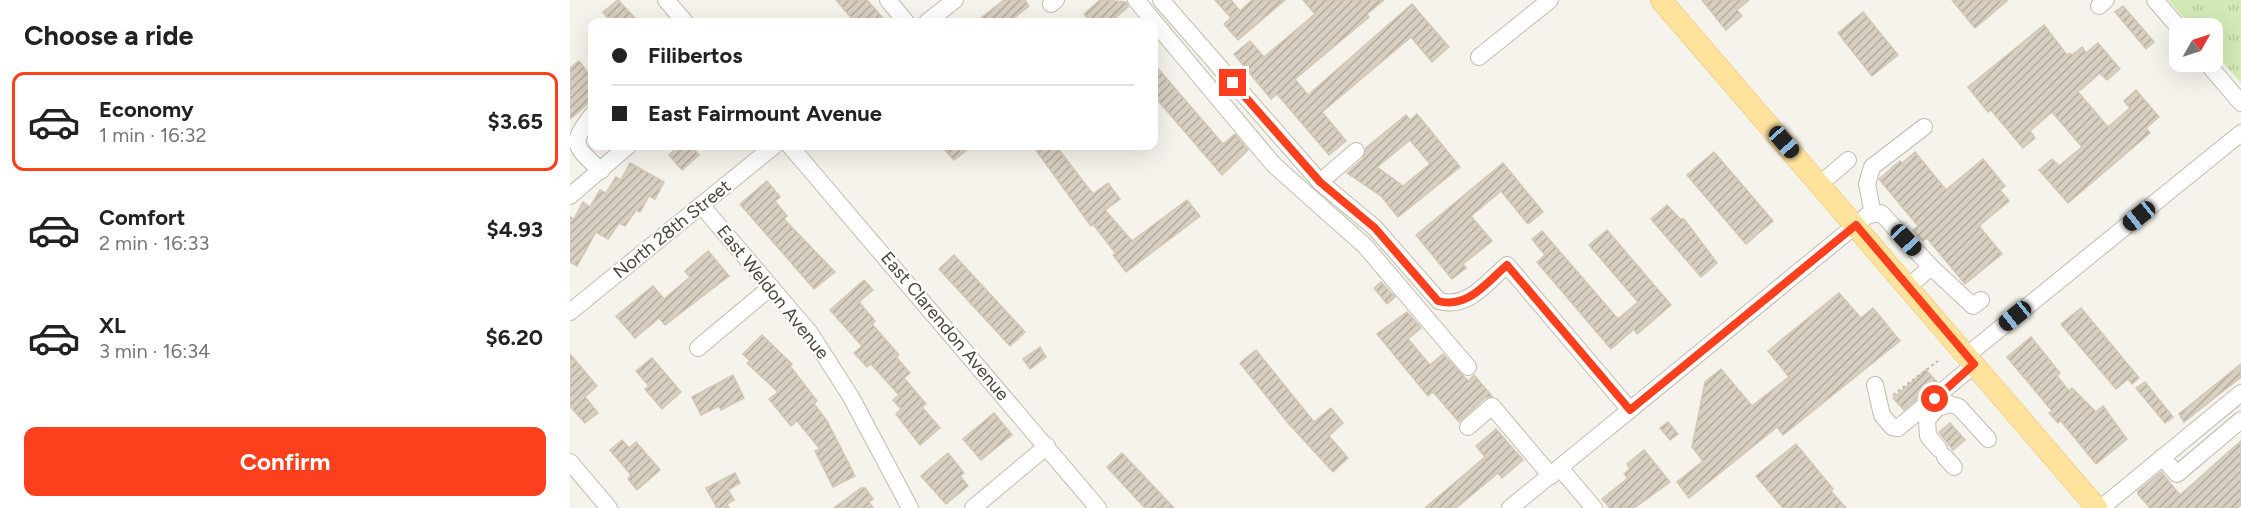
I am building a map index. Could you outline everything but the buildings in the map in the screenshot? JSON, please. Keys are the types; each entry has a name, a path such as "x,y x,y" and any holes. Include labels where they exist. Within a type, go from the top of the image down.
{"main road":[{"path":"1661,0 1820,184 1864,220 1908,287 2099,508"}],"street":[{"path":"666,0 682,18"},
{"path":"888,0 903,18"},
{"path":"932,18 955,0"},
{"path":"1136,0 1151,18"},
{"path":"1161,0 1320,182 1375,228 1438,301 1451,304 1465,302 1507,265 1630,410"},
{"path":"1479,57 1550,0"},
{"path":"2155,0 2170,18"},
{"path":"1158,26 1274,165 1365,246 1468,367"},
{"path":"2215,72 2241,103"},
{"path":"588,118 572,131 571,137 576,147 601,171"},
{"path":"1864,220 1867,184 1872,167 1924,127"},
{"path":"1875,385 1882,415 1892,427 1898,428 1970,360 2241,133"},
{"path":"570,196 624,150"},
{"name":"North 28th Street","path":"574,302 769,150"},
{"name":"East Clarendon Avenue","path":"793,150 1098,508"},
{"path":"1320,182 1356,152"},
{"path":"1820,184 1848,160"},
{"name":"East Weldon Avenue","path":"701,205 810,333 839,376 910,508"},
{"path":"1510,508 1864,220 1881,213 1931,267 1973,306 1981,300"},
{"path":"1908,287 1931,267"},
{"path":"1409,297 1423,285"},
{"path":"698,348 771,287"},
{"path":"2099,508 2241,393"},
{"path":"1946,458 1928,436 1927,420 1937,408 1950,404 1959,407 1988,439"},
{"path":"1468,427 1492,406 1555,472 1594,508"},
{"path":"2162,457 2176,474 2241,420"},
{"path":"973,508 1047,446"},
{"path":"570,462 609,508"}],"path":[{"path":"1890,398 1938,361"}],"green space":[{"path":"2168,0 2241,0 2241,83 2223,62 2223,18 2184,18"}],"route":[{"path":"1233,83 1320,182 1375,228 1438,301 1451,304 1465,302 1507,265 1630,410 1856,225 1974,364 1935,399"}]}
